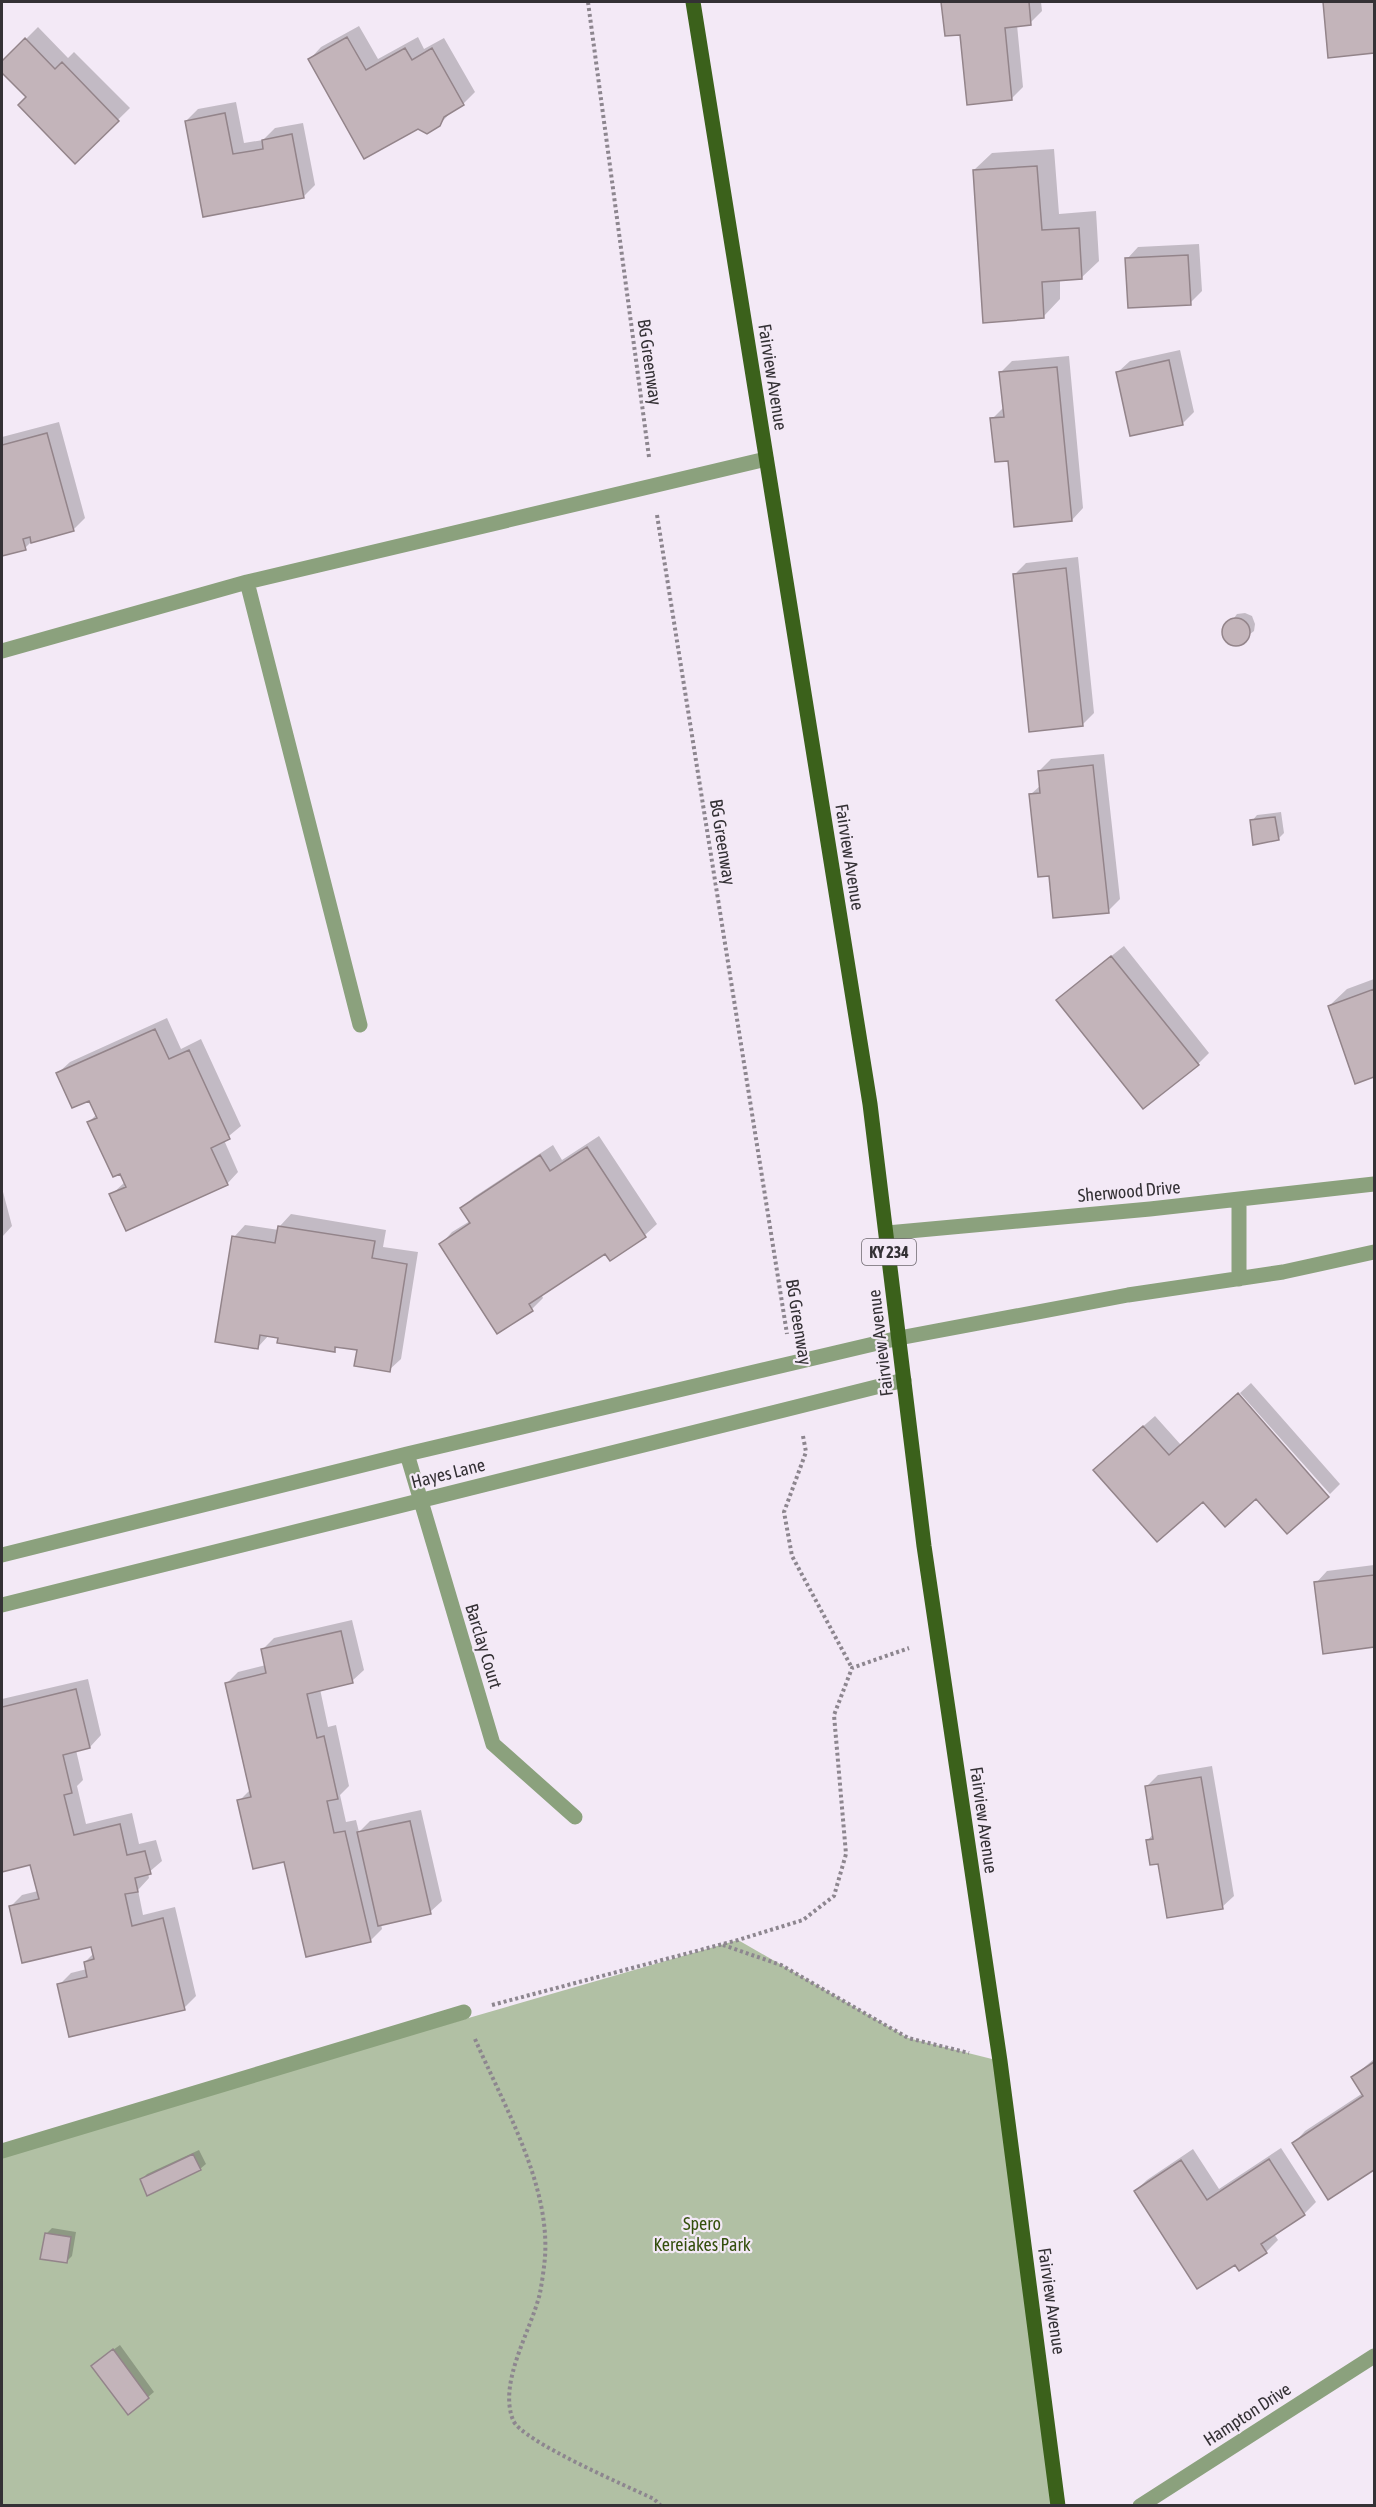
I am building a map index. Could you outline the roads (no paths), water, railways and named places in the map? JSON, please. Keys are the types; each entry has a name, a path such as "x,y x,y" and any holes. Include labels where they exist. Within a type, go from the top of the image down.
{"main road":[{"name":"Fairview Avenue","path":"693,2 870,1104 938,1638 1000,2061 1058,2505"}],"street":[{"path":"2,651 247,582 766,459"},
{"path":"247,582 360,1025"},
{"name":"Sherwood Drive","path":"887,1233 1239,1200 1374,1184"},
{"path":"1239,1200 1239,1279"},
{"path":"899,1338 1128,1295 1341,1261 1374,1252"},
{"name":"Hayes Lane","path":"2,1555 407,1454 899,1338"},
{"name":"Hayes Lane","path":"2,1605 904,1380"},
{"name":"Barclay Court","path":"407,1454 493,1744 575,1817"},
{"path":"2,2151 464,2012"},
{"name":"Hampton Drive","path":"1140,2505 1374,2356"}],"park label":[{"name":"Spero Kereiakes Park","path":"702,2233"}]}
